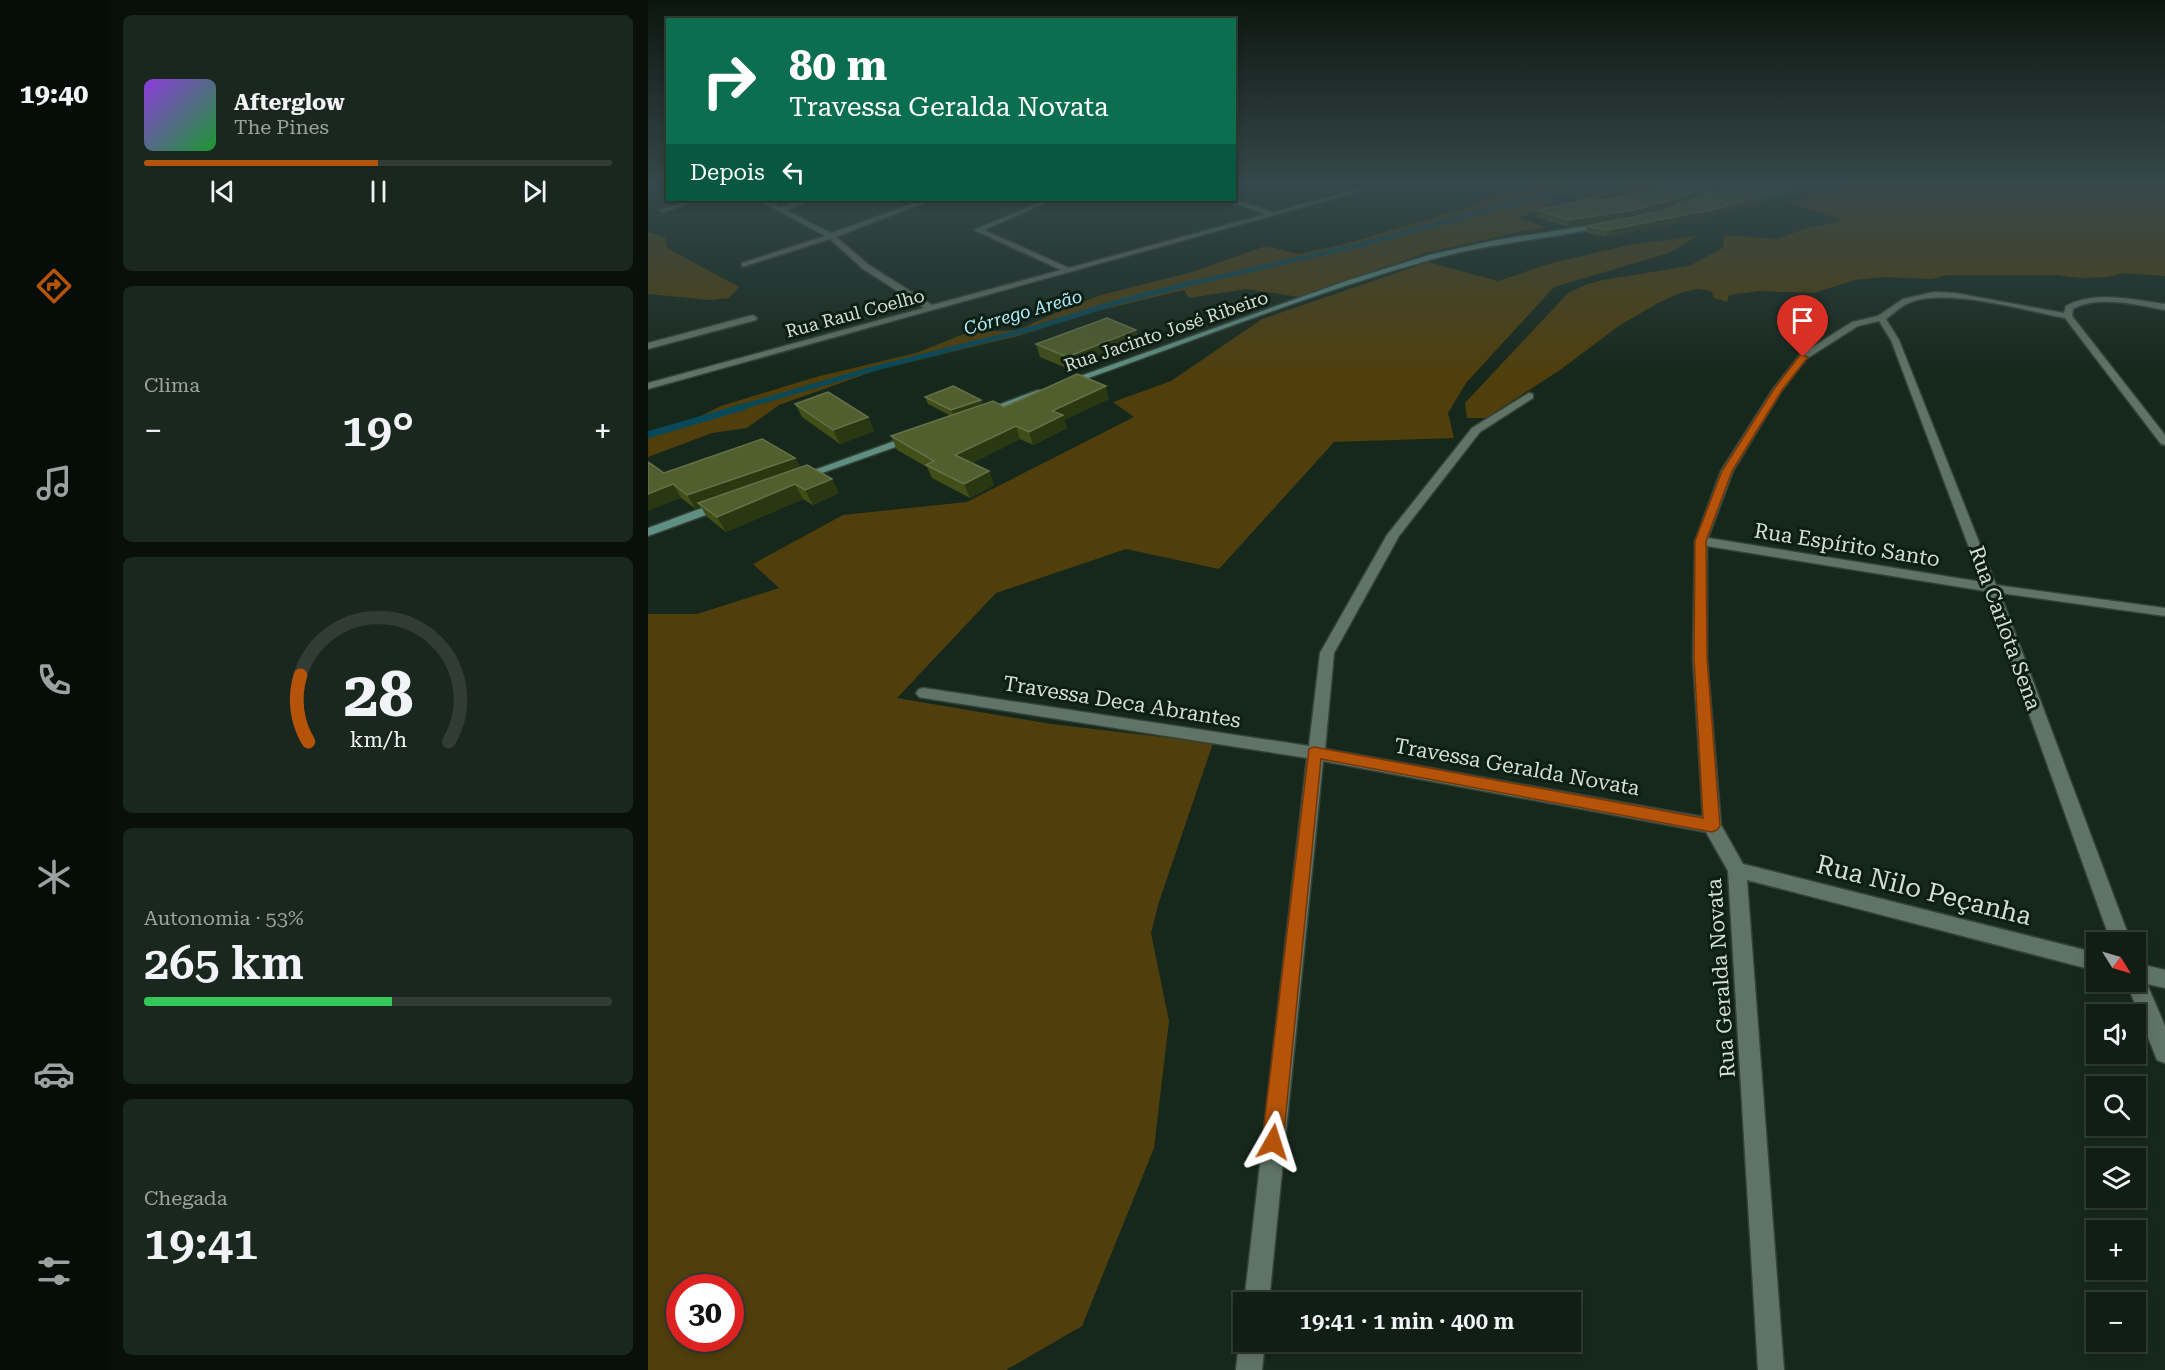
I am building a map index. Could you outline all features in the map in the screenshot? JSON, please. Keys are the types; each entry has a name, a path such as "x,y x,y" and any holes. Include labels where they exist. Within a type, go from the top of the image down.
{"street":[{"path":"745,266 797,248"},
{"path":"844,248 866,267 930,308"},
{"path":"1018,248 1067,270"},
{"name":"Rua Raul Coelho","path":"648,386 1148,248"},
{"name":"Rua Jacinto José Ribeiro","path":"977,415 1350,283 1432,257 1471,248"},
{"name":"Rua Geralda Novata","path":"1771,1370 1737,870 1712,826 1701,658 1701,541 1727,471 1778,389 1803,357 1843,330 1855,324 1881,318 1906,301 1934,294 2068,316"},
{"path":"2165,307 2109,301 2078,302 2069,308 2068,316 2165,442"},
{"path":"648,346 753,318"},
{"name":"Rua Carlota Sena","path":"1881,318 1895,340 2117,932"},
{"path":"1257,1292 1314,753 1327,652 1393,535 1476,430 1529,396"},
{"path":"790,481 922,434"},
{"path":"648,532 735,501"},
{"name":"Rua Espírito Santo","path":"1701,541 1990,588 2165,612"},
{"name":"Travessa Deca Abrantes","path":"924,693 1314,753"},
{"name":"Travessa Geralda Novata","path":"1314,753 1712,826"},
{"name":"Rua Nilo Peçanha","path":"1737,870 2086,959"},
{"path":"2146,974 2165,979"},
{"path":"2140,992 2165,1052"},
{"path":"1248,1370 1250,1352"}],"shaded area":[{"path":"648,248 667,248 739,287 729,298 710,300 648,294"},
{"path":"1260,248 1274,248 1298,254 1327,248 1448,248 1426,253 1299,297 1246,289 1189,298 1184,290 1097,311 1018,336 880,369 779,405 747,428 712,433 648,457 648,435 670,431 721,406 816,377 916,353 969,332 1017,330 1101,295 1192,272"},
{"path":"1616,248 1677,248 1669,253 1554,287 1466,383 1448,413 1454,438 1334,442 1219,569 1126,549 996,593 897,698 1051,724 1213,743 1159,902 1151,933 1169,1021 1154,1148 1082,1326 1006,1370 648,1370 648,614 697,614 779,588 753,564 843,515 967,502 1134,417 1113,402 1171,381 1262,319 1428,262 1498,281 1552,263"},
{"path":"1723,248 2165,248 2165,276 2123,273 2108,277 2080,278 2056,275 1947,275 1932,279 1883,277 1855,280 1814,293 1759,291 1729,295 1727,302 1714,298 1711,291 1698,289 1680,293 1658,303 1620,325 1560,370 1486,418 1467,418 1465,403 1568,293 1603,280 1689,266"}],"building":[{"path":"1107,318 1136,330 1067,357 1036,344"},
{"path":"1077,374 1106,386 1052,411 1063,415 1029,432 1016,426 955,455 989,471 964,484 926,465 934,461 891,436 993,401 1004,407"},
{"path":"953,386 981,400 951,410 925,397"},
{"path":"828,392 868,417 833,430 795,404"},
{"path":"762,439 795,458 687,495 673,484 648,494 648,462 664,473"},
{"path":"807,465 832,479 805,490 795,484 717,517 698,503"}],"waterway":[{"name":"Córrego Areão","path":"1194,283 1347,248"},
{"name":"Córrego Areão","path":"738,408 876,368 1031,329 1118,302 1200,281"},
{"name":"Córrego Areão","path":"648,435 743,407"}],"route":[{"path":"1273,1142 1314,753 1712,826 1701,658 1701,541 1727,471 1778,389 1803,357"}]}
